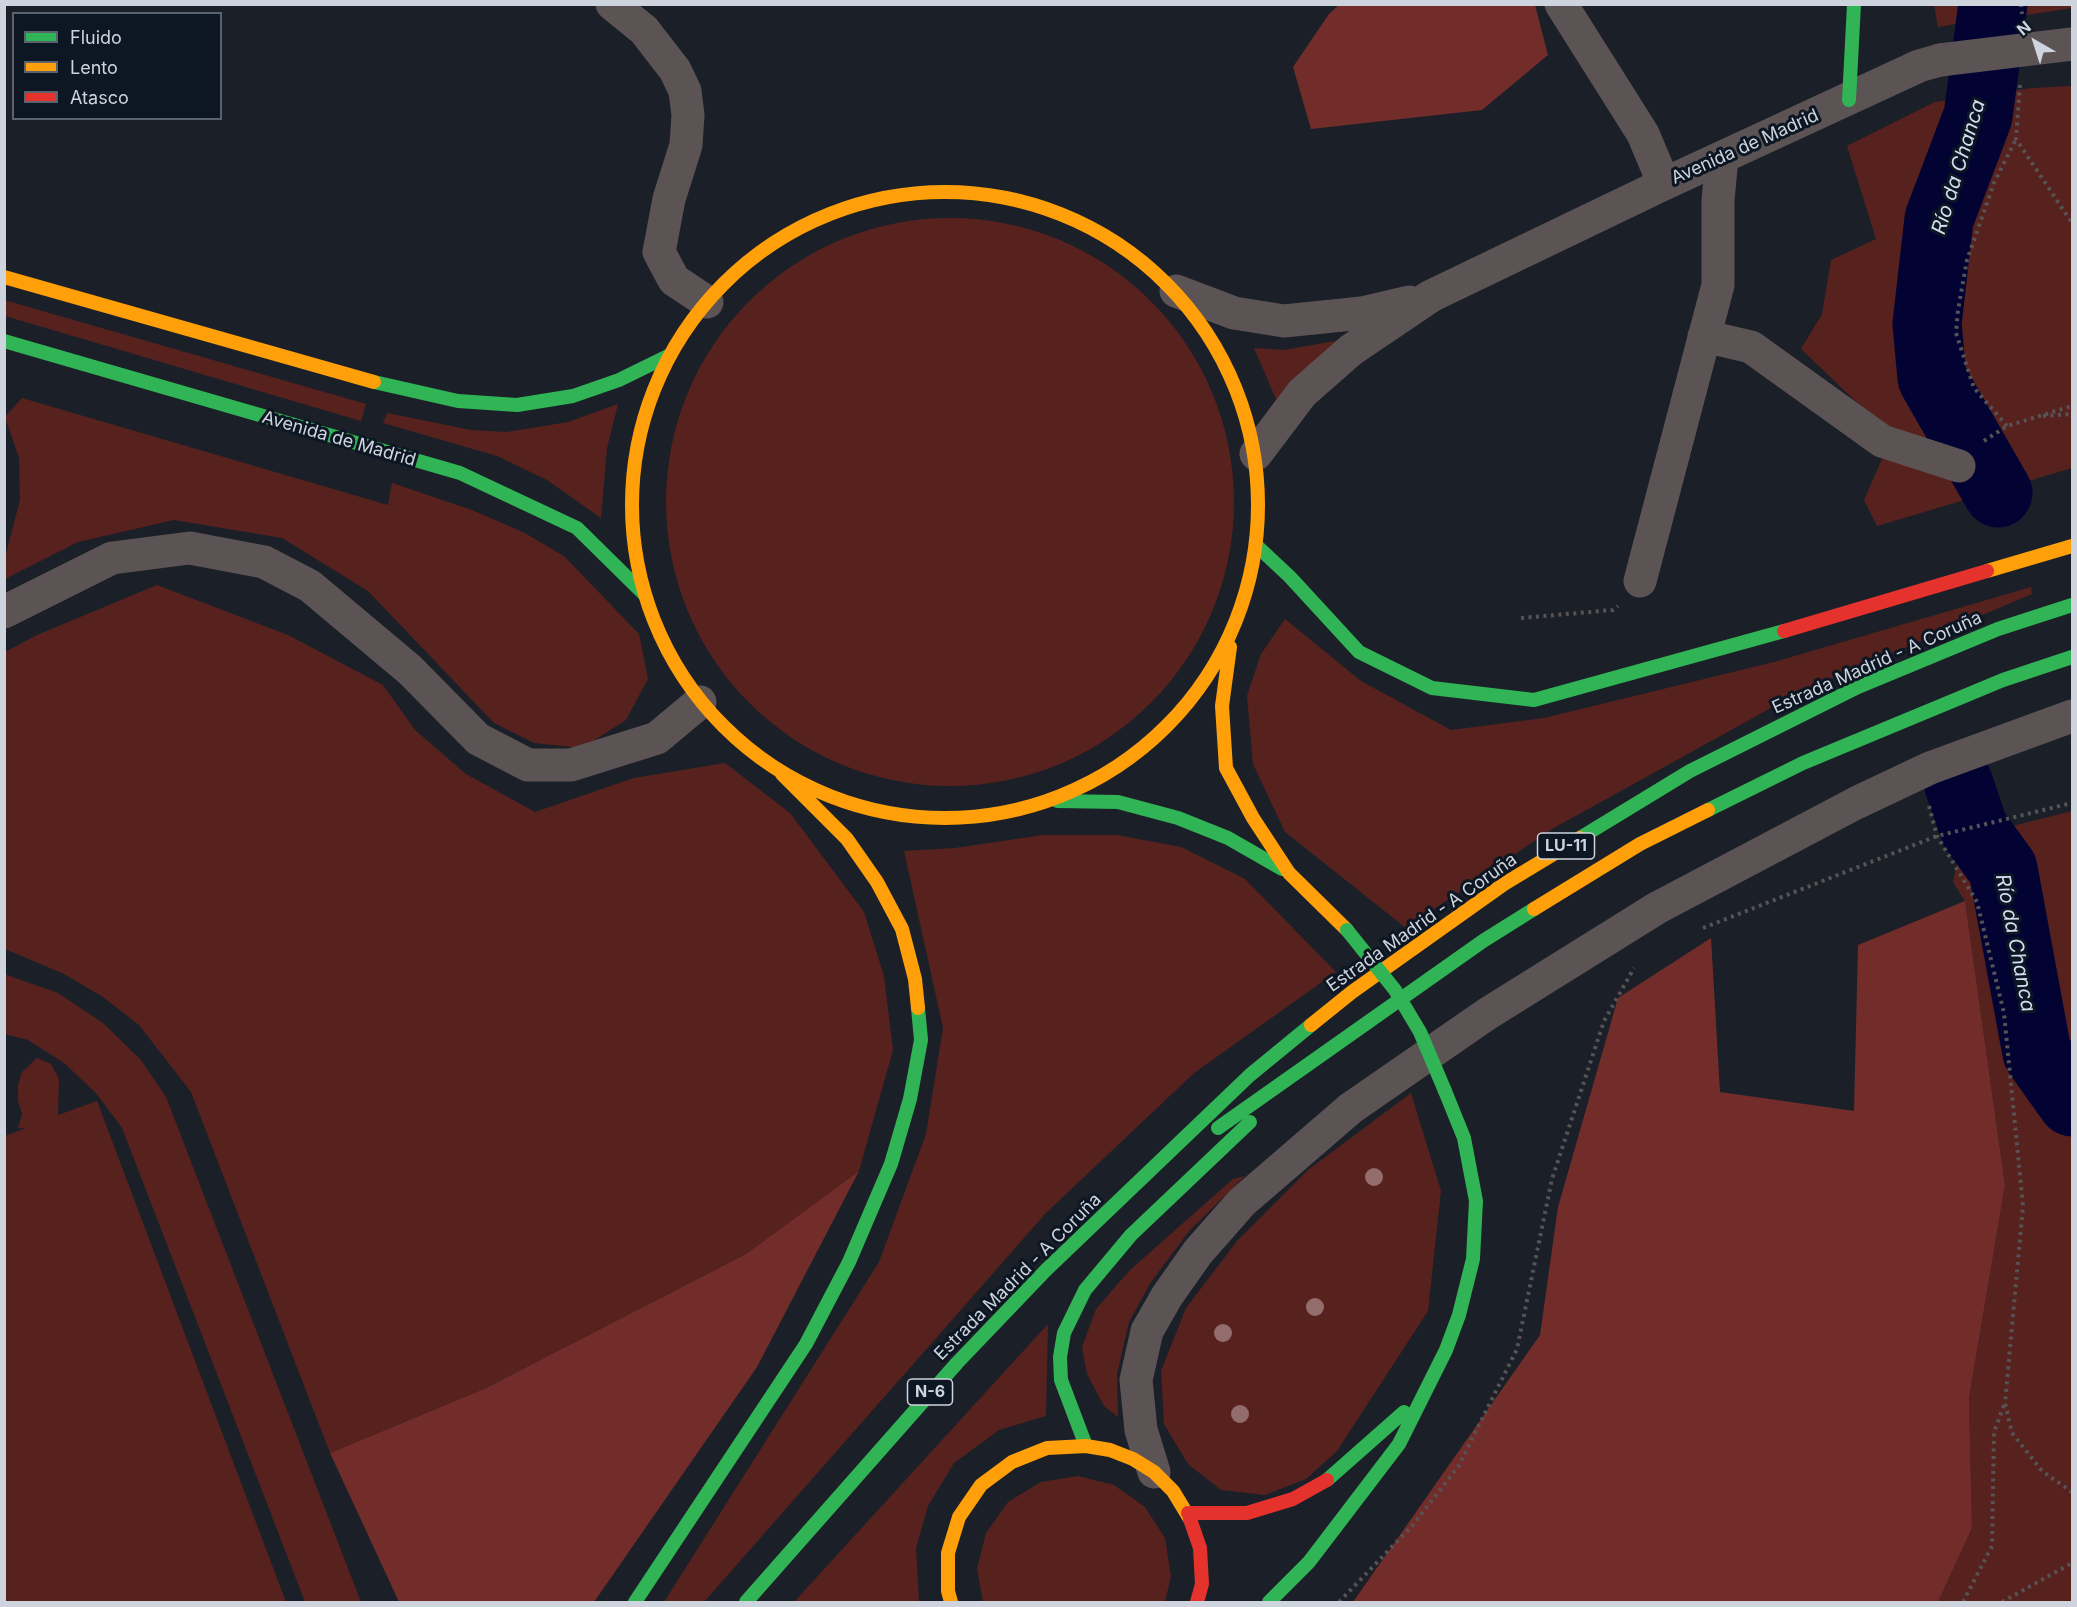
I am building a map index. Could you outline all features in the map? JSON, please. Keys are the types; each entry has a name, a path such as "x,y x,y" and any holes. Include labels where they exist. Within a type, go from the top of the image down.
{"main road":[{"path":"1849,100 1854,4"},
{"path":"635,1602 806,1344 849,1262 891,1164 910,1099 921,1040 915,980 897,919 877,882 847,838 782,774 738,742 700,702 667,651 644,594 631,513 640,431 670,355 707,302 757,255 816,219 880,198 948,191 993,194 1037,204 1079,220 1118,241 1153,268 1176,291 1229,367 1256,454 1258,547 1232,635 1222,706 1226,768 1252,818 1289,873 1347,930 1395,990 1420,1032 1464,1138 1476,1201 1473,1259 1459,1314 1426,1392 1399,1444 1309,1562 1269,1602"},
{"path":"4,277 383,385 458,401 517,405 573,396 619,380 670,355"},
{"name":"Avenida de Madrid","path":"4,341 460,473 577,528 644,594"},
{"path":"1258,547 1290,577 1359,652 1432,688 1534,700 1667,665 2073,546"},
{"name":"Estrada Madrid - A Coruña","path":"746,1602 957,1363 1046,1270 1250,1075 1352,992 1504,884 1690,771 1858,687 1998,629 2073,605"},
{"path":"1054,800 1127,762 1188,705 1232,635"},
{"name":"Estrada Madrid - A Coruña","path":"1126,1194 1482,941 1640,844 1803,763 2004,680 2073,657"},
{"path":"782,774 868,810 962,819 1054,800 1118,802 1178,818 1228,838 1289,873"},
{"path":"1086,1446 1061,1380 1060,1357 1064,1333 1085,1290 1131,1235 1201,1166 1348,1036"},
{"path":"1188,1513 1247,1513 1293,1499 1335,1476 1426,1392"},
{"path":"951,1602 948,1591 948,1553 959,1516 981,1485 1012,1462 1047,1448 1086,1446 1118,1453 1154,1472 1173,1491 1188,1513 1200,1548 1202,1584 1197,1602"}],"street":[{"path":"612,4 644,30 675,70 685,91 688,115 686,145 669,199 659,252 674,280 707,302"},
{"path":"1561,4 1643,134 1664,184"},
{"name":"Avenida de Madrid","path":"1256,454 1310,386 1351,350 1431,296 1664,184 1919,66 1940,60 2073,44"},
{"path":"1640,581 1718,285 1718,200 1722,158"},
{"name":"Avenida de Madrid","path":"1176,291 1234,313 1284,321 1362,313 1431,296"},
{"path":"1704,336 1751,346 1882,441 1959,466"},
{"path":"4,612 112,558 190,548 264,562 310,586 411,670 478,739 528,765 571,765 657,738 700,702"},
{"path":"1154,1472 1141,1430 1136,1380 1147,1331 1198,1252 1242,1202 1351,1108 1487,1014 1657,908 1856,803 1930,768 2073,716"}],"path":[{"path":"2021,4 2023,18"},
{"path":"2007,426 1974,388 1956,333 1967,260 1994,183 2016,139 2020,83"},
{"path":"2016,139 2073,223"},
{"path":"1988,439 2007,426 2033,416 2073,406"},
{"path":"2033,416 2073,414"},
{"path":"1521,618 1613,610 1640,581"},
{"path":"1927,798 1937,836 1977,902 2004,1013 2023,1206 2005,1403 1994,1432 1992,1546 1963,1602"},
{"path":"1693,932 1937,836 1953,834 1989,822 2073,803"},
{"path":"1339,1602 1412,1526 1458,1467 1517,1349 1552,1179 1604,1021 1636,963"},
{"path":"2005,1403 2012,1433 2042,1472 2073,1492"},
{"path":"2002,1602 2073,1563"}],"shaded area":[{"path":"1340,4 1535,5 1548,55 1482,110 1311,129 1293,67 1329,14"},
{"path":"2001,4 2072,5 2072,8 2000,19"},
{"path":"1934,5 1983,5 1985,19 1938,27"},
{"path":"2072,86 2072,468 1877,526 1864,500 1892,436 1801,349 1822,314 1831,260 1876,239 1847,146 1935,102 2032,88"},
{"path":"950,218 978,219 1005,224 1032,230 1059,240 1108,266 1151,301 1186,344 1212,393 1222,420 1228,447 1233,474 1233,530 1228,557 1222,584 1212,611 1186,660 1151,703 1108,738 1059,764 1032,774 1005,780 978,785 950,786 922,785 895,780 868,774 841,764 792,738 749,703 714,660 688,611 678,584 672,557 667,530 666,502 667,474 672,447 678,420 688,393 714,344 749,301 792,266 841,240 868,230 895,224 922,219"},
{"path":"4,300 366,404 361,421 5,316"},
{"path":"1335,341 1344,344 1279,406 1254,348 1284,350"},
{"path":"22,398 388,505 392,483 472,510 525,533 565,557 639,634 648,679 626,720 582,748 534,743 494,723 368,591 282,538 174,520 78,542 5,579 5,557 20,500 19,458 5,417"},
{"path":"618,404 607,448 601,518 547,480 497,456 383,423 387,413 471,430 507,432 568,422"},
{"path":"157,585 288,635 383,685 415,730 466,774 535,812 634,778 725,763 790,813 864,912 884,976 893,1050 859,1171 746,1254 486,1388 330,1453 191,1092 139,1025 103,997 64,974 5,949 5,652 37,635"},
{"path":"2031,587 2032,594 1800,692 1552,829 1406,928 1285,832 1253,764 1247,696 1261,654 1285,619 1361,681 1451,730 1544,718 1774,662"},
{"path":"2072,811 2072,1602 1938,1602 1972,1528 1969,1398 2005,1185 1965,901 1953,882 1961,846 2005,828"},
{"path":"1043,835 1117,835 1181,847 1245,879 1336,972 1194,1073 1046,1213 704,1602 664,1602 879,1262 926,1134 943,1028 904,851 955,848"},
{"path":"1965,901 2005,1185 1969,1398 1972,1528 1938,1602 1353,1602 1540,1335 1558,1207 1618,998 1711,938 1720,1092 1854,1111 1858,945"},
{"path":"4,974 58,993 103,1023 141,1060 166,1097 361,1602 305,1602 122,1128 96,1093 64,1063 28,1040 5,1034"},
{"path":"37,1058 51,1064 59,1079 58,1115 97,1101 286,1602 5,1602 5,1136 26,1128 18,1128 22,1114 18,1101 18,1085 22,1072"},
{"path":"1411,1093 1441,1191 1428,1311 1337,1451 1306,1479 1265,1495 1221,1490 1188,1464 1164,1424 1161,1371 1186,1308 1237,1241 1308,1170"},
{"path":"859,1171 757,1367 594,1602 399,1602 330,1453 486,1388 746,1254"},
{"path":"1245,1176 1190,1230 1151,1282 1129,1322 1117,1374 1118,1417 1104,1406 1087,1374 1082,1347 1096,1309 1130,1270 1233,1179"},
{"path":"1048,1324 1046,1416 999,1430 954,1463 928,1506 916,1548 919,1602 794,1602"},
{"path":"1078,1476 1114,1485 1145,1507 1165,1538 1171,1576 1165,1602 983,1602 977,1569 986,1533 1008,1502 1041,1482"}],"waterway":[{"name":"Río da Chanca","path":"1993,4 1978,116 1939,219 1927,324 1932,378 1998,493"},
{"name":"Río da Chanca","path":"1958,782 1974,829 2003,869 2037,1053 2072,1102"}],"traffic: fast":[{"path":"1849,100 1854,4"},
{"path":"4,341 460,473 577,528 644,594"},
{"path":"374,382 458,401 517,405 573,396 619,380 670,355"},
{"path":"1258,547 1290,577 1359,652 1432,688 1534,700 1784,631"},
{"path":"1580,838 1690,771 1858,687 1998,629 2072,605"},
{"path":"1708,810 1803,763 2003,680 2072,657"},
{"path":"1057,801 1118,802 1178,818 1228,838 1282,869"},
{"path":"1218,1128 1483,941 1534,909"},
{"path":"1347,930 1395,990 1420,1032 1445,1091"},
{"path":"635,1602 806,1344 849,1262 891,1164 910,1099 921,1040 918,1008"},
{"path":"746,1602 957,1363 1046,1270 1250,1075 1311,1025"},
{"path":"1269,1602 1309,1562 1399,1444 1446,1350 1459,1315 1473,1259 1476,1201 1464,1138 1445,1091"},
{"path":"1086,1446 1061,1380 1060,1357 1064,1333 1085,1290 1131,1235 1250,1122"},
{"path":"1327,1480 1404,1412"}],"traffic: slow":[{"path":"945,192 976,193 1006,198 1036,205 1065,216 1119,245 1144,263 1166,284 1187,306 1205,331 1234,385 1245,414 1252,444 1257,474 1258,505 1257,536 1252,566 1245,596 1234,625 1205,679 1187,704 1166,726 1144,747 1119,765 1065,794 1036,805 1006,812 976,817 945,818 914,817 884,812 854,805 825,794 771,765 746,747 724,726 703,704 685,679 656,625 645,596 638,566 633,536 632,505 633,474 638,444 645,414 656,385 685,331 703,306 724,284 746,263 771,245 825,216 854,205 884,198 914,193 945,192"},
{"path":"4,277 374,382"},
{"path":"1987,571 2072,546"},
{"path":"1230,647 1222,706 1226,768 1253,818 1289,873 1347,930"},
{"path":"782,774 847,839 877,882 902,929 915,979 918,1008"},
{"path":"1534,909 1640,844 1708,810"},
{"path":"1311,1025 1352,992 1504,884 1580,838"},
{"path":"951,1602 948,1591 948,1553 959,1517 981,1485 1012,1462 1047,1448 1086,1446 1110,1450 1133,1459 1154,1472 1173,1491 1190,1519"}],"traffic: jam":[{"path":"1784,631 1987,571"},
{"path":"1188,1513 1247,1513 1293,1499 1327,1480"},
{"path":"1190,1519 1200,1548 1202,1584 1197,1602"}]}
